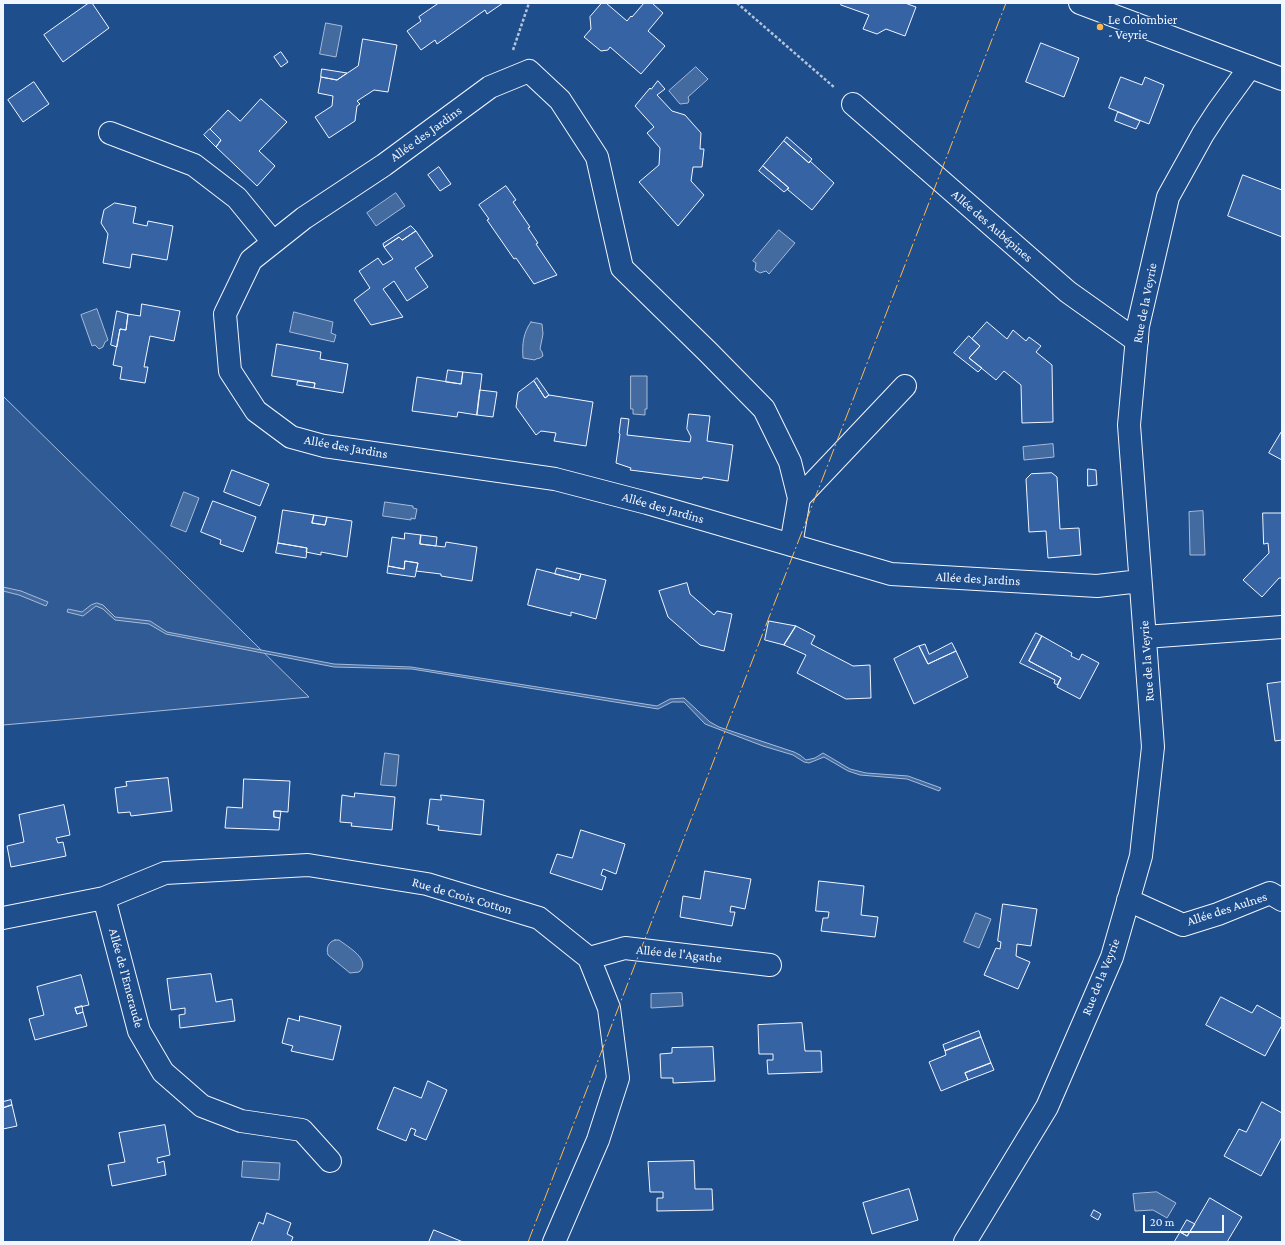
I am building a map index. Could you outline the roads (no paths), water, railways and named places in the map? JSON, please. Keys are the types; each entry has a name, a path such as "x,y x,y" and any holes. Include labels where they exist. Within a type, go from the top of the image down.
{"street":[{"path":"1080,3 1282,79"},
{"name":"Rue de la Veyrie","path":"965,1242 1047,1107 1112,957 1141,856 1153,747 1129,424 1138,326 1168,197 1203,134 1225,99 1250,67"},
{"name":"Allée des Jardins","path":"799,498 790,462 764,410 708,352 622,268 597,157 560,100 529,70 490,87 384,165 304,218 273,242 251,260 225,314 230,371 256,410 291,437 324,446 555,479 647,503 891,574 1096,586 1140,581"},
{"name":"Allée des Aubépines","path":"853,104 1068,292 1136,341"},
{"path":"110,133 194,165 236,198 273,242"},
{"path":"791,545 799,498 906,386"},
{"path":"1145,637 1282,627"},
{"name":"Rue de Croix Cotton","path":"3,918 104,898 165,873 308,865 427,884 539,918 589,958 609,1008 618,1078 598,1140 554,1242"},
{"name":"Allée des Aulnes","path":"1128,900 1183,924 1218,914 1270,893 1282,900"},
{"name":"Allée de l'Emeraude","path":"104,898 139,1031 164,1072 202,1106 240,1121 302,1130 330,1161"},
{"name":"Allée de l'Agathe","path":"589,958 625,948 770,965"}],"place":[{"name":"Le Colombier - Veyrie","path":"1100,27"}]}
